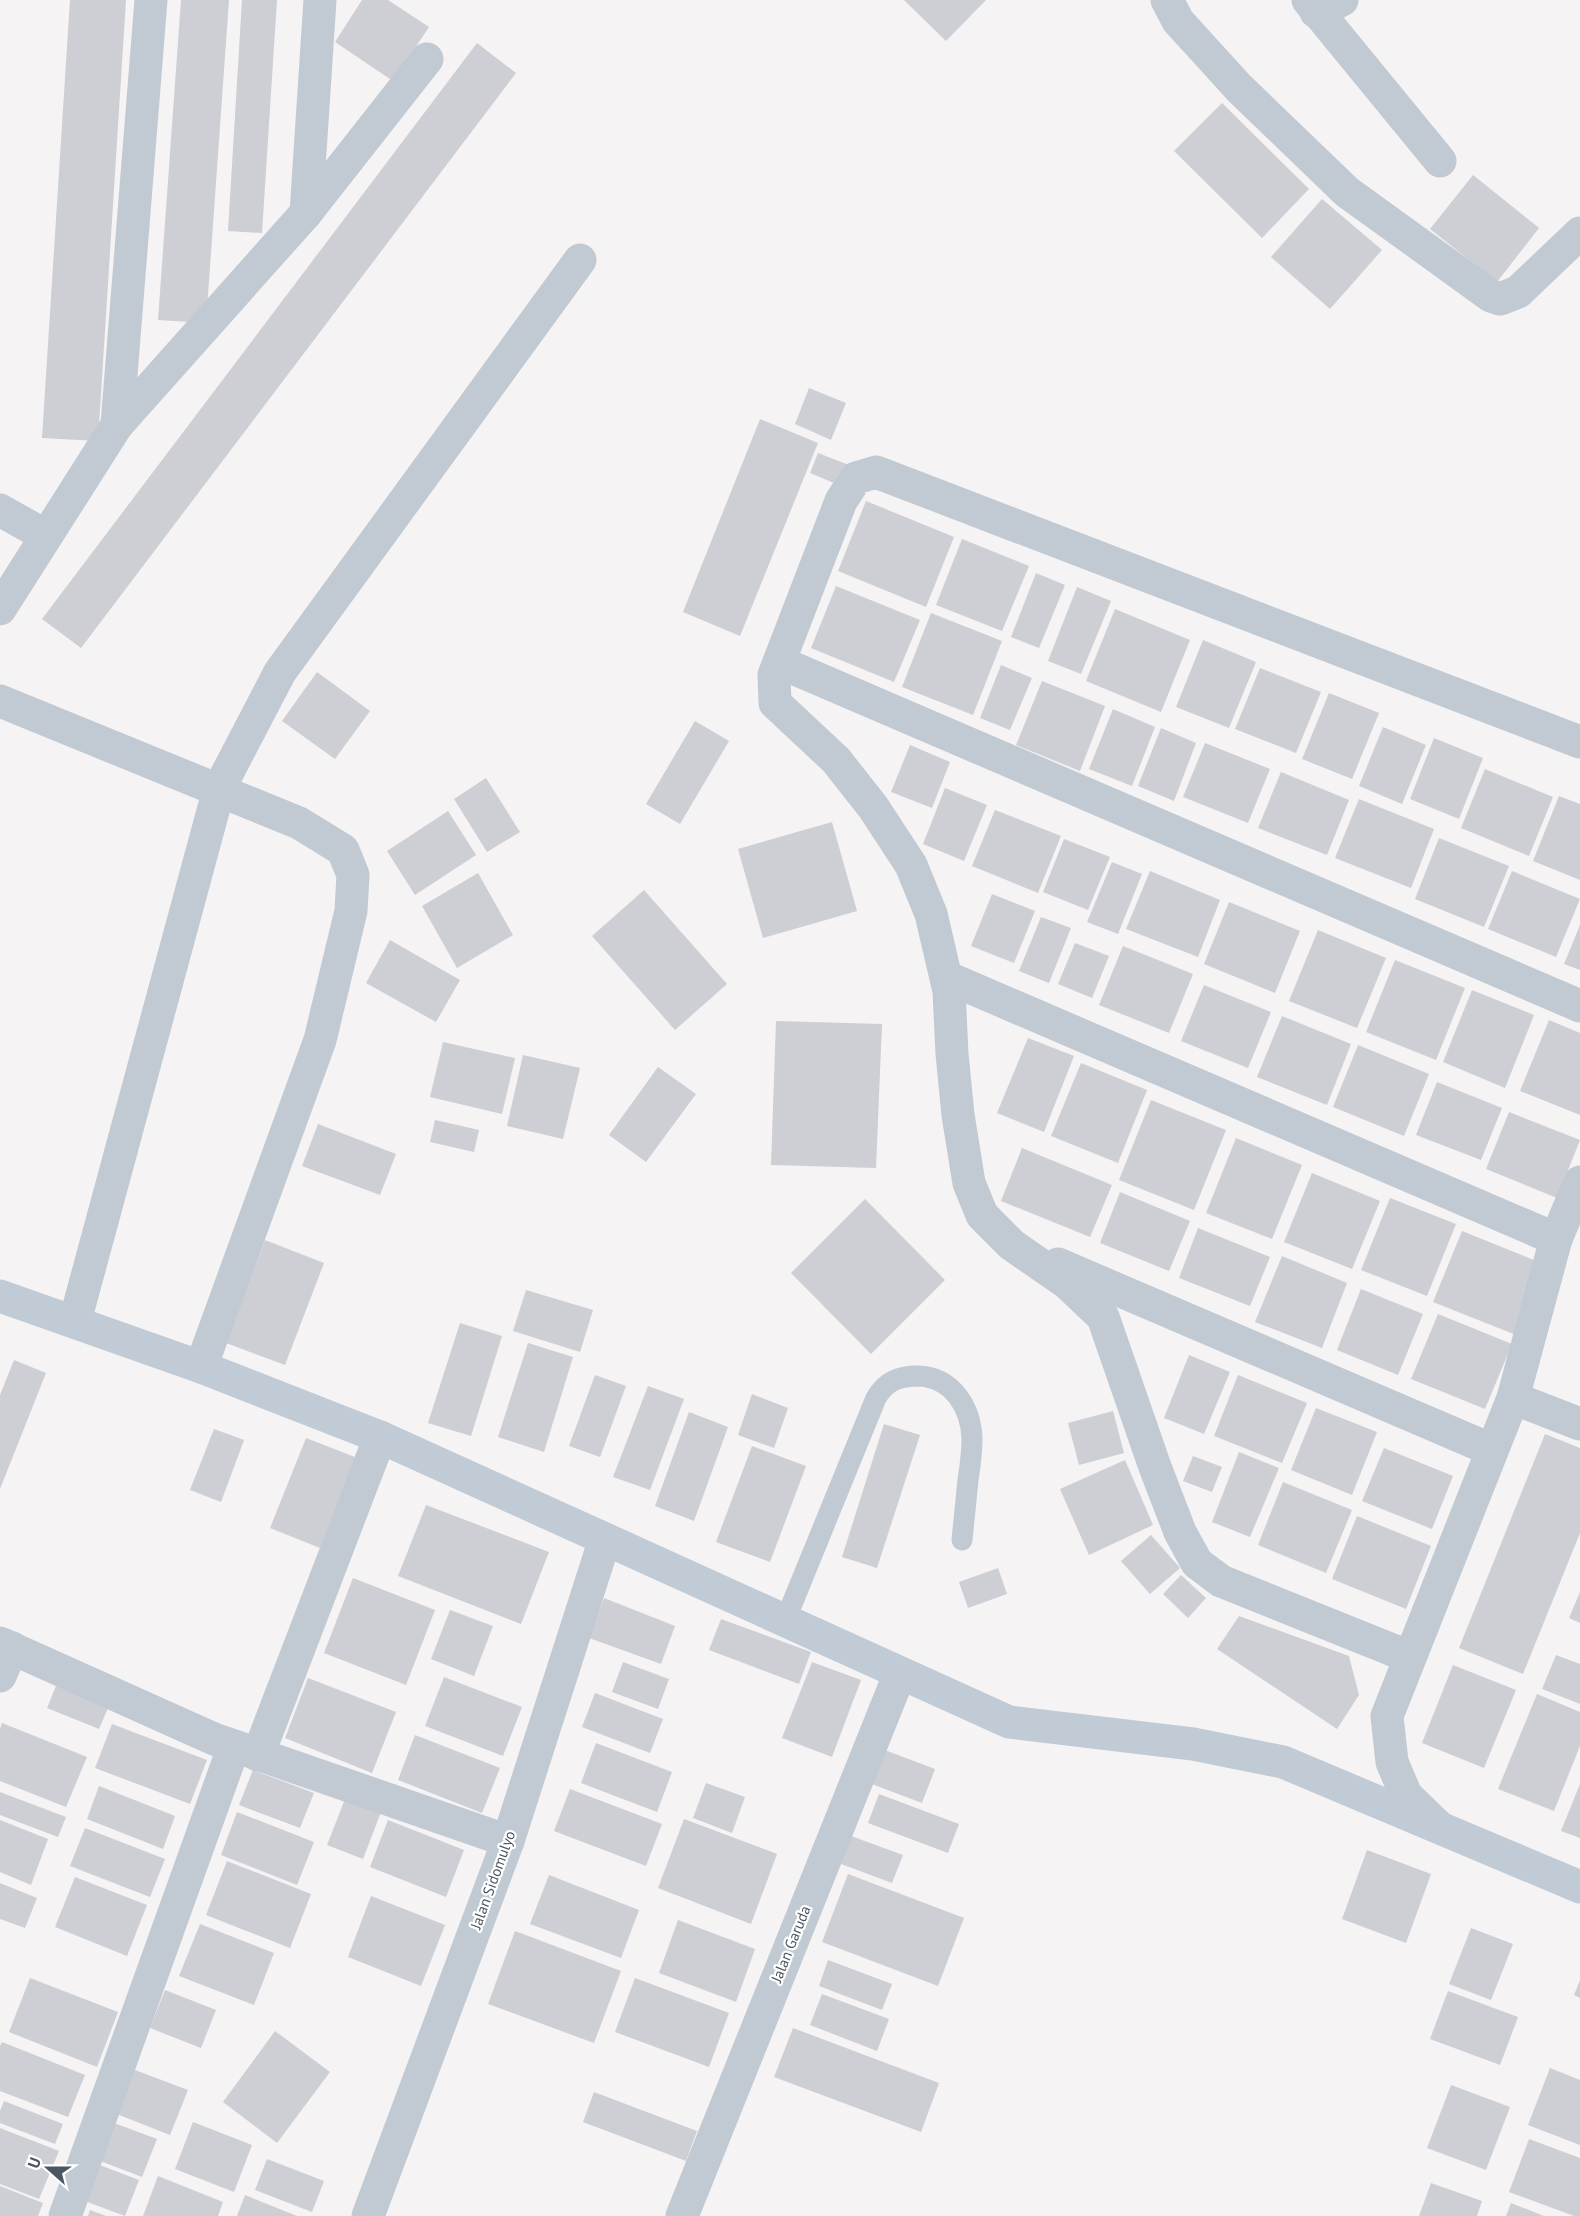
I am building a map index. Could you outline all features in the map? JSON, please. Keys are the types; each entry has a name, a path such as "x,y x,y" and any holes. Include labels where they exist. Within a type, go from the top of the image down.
{"street":[{"path":"117,425 151,0"},
{"path":"306,213 320,0"},
{"path":"1167,0 1178,21 1239,88 1347,192 1491,296 1500,299 1518,292 1580,233"},
{"path":"1322,4 1440,161"},
{"path":"0,609 117,425 306,213 426,59"},
{"path":"75,1321 219,789 280,672 580,260"},
{"path":"1410,1657 1221,1581 1197,1563 1180,1532 1155,1467 1103,1317 1066,1283 1012,1245 982,1215 969,1184 958,1115 949,991 931,914 911,864 873,807 836,760 775,704 774,675 841,501 855,478 876,472 1580,742"},
{"path":"0,510 46,536"},
{"path":"779,662 1580,1006"},
{"path":"0,701 298,823 343,850 353,874 351,911 320,1040 201,1367"},
{"path":"946,977 1556,1239"},
{"path":"1440,1828 1406,1795 1392,1762 1387,1716 1514,1398 1556,1239 1580,1182"},
{"path":"1012,1245 1492,1450"},
{"path":"0,1296 201,1367 380,1437 1009,1722 1193,1744 1283,1762 1580,1887"},
{"path":"1514,1398 1580,1424"},
{"path":"65,2216 246,1751 380,1437"},
{"name":"Jalan Sidomulyo","path":"368,2216 508,1841 605,1539"},
{"path":"4,1656 246,1751 508,1841"},
{"name":"Jalan Garuda","path":"682,2216 900,1673"}],"lane":[{"path":"786,1621 876,1398 888,1383 903,1376 926,1377 946,1383 962,1401 970,1419 972,1440 962,1540"}],"building":[{"path":"70,0 126,0 98,441 42,438"},
{"path":"181,0 229,0 206,323 158,320"},
{"path":"242,0 277,0 262,233 228,231"},
{"path":"362,0 388,0 429,27 393,81 335,42"},
{"path":"904,0 986,0 946,41"},
{"path":"477,43 516,73 81,648 42,619"},
{"path":"1222,103 1309,189 1262,238 1174,151"},
{"path":"1473,175 1539,228 1497,282 1430,229"},
{"path":"1322,199 1382,250 1330,309 1271,257"},
{"path":"809,388 846,403 831,440 795,424"},
{"path":"760,419 818,443 740,636 683,612"},
{"path":"818,453 849,465 841,486 810,473"},
{"path":"866,501 954,537 926,607 838,571"},
{"path":"962,539 1029,566 1002,631 936,605"},
{"path":"1036,573 1065,585 1039,648 1011,637"},
{"path":"836,586 920,620 894,682 811,648"},
{"path":"1077,587 1111,601 1081,674 1048,661"},
{"path":"1115,609 1190,640 1161,712 1086,681"},
{"path":"931,613 1002,641 973,715 902,687"},
{"path":"1203,640 1256,662 1229,728 1176,707"},
{"path":"1001,665 1032,678 1010,730 980,718"},
{"path":"1260,668 1321,692 1296,753 1235,729"},
{"path":"317,672 370,711 335,759 282,721"},
{"path":"1042,681 1105,706 1080,771 1016,745"},
{"path":"1329,693 1379,713 1352,779 1302,759"},
{"path":"1113,709 1155,727 1132,786 1089,769"},
{"path":"695,721 729,741 680,824 646,804"},
{"path":"1383,727 1426,745 1402,804 1359,786"},
{"path":"1161,728 1196,743 1174,801 1138,786"},
{"path":"1434,738 1483,758 1459,819 1410,799"},
{"path":"1205,743 1270,769 1248,823 1183,797"},
{"path":"910,745 950,762 932,808 891,792"},
{"path":"1485,769 1553,797 1529,856 1461,828"},
{"path":"1281,772 1349,800 1327,855 1258,828"},
{"path":"486,778 520,832 487,852 454,799"},
{"path":"945,788 987,805 964,861 923,844"},
{"path":"1559,796 1580,804 1580,880 1533,861"},
{"path":"1359,799 1434,829 1411,888 1335,858"},
{"path":"995,810 1061,836 1038,893 972,866"},
{"path":"448,811 476,855 415,895 387,851"},
{"path":"832,822 857,911 763,938 738,849"},
{"path":"1439,838 1509,866 1484,927 1415,899"},
{"path":"1064,839 1110,857 1088,910 1043,892"},
{"path":"1112,862 1142,874 1118,934 1087,922"},
{"path":"1150,871 1220,900 1198,957 1126,929"},
{"path":"1512,871 1580,899 1556,957 1488,929"},
{"path":"478,873 513,935 457,968 422,906"},
{"path":"644,890 727,984 675,1030 592,936"},
{"path":"992,894 1035,911 1014,963 971,946"},
{"path":"1229,902 1300,931 1275,993 1204,964"},
{"path":"1041,917 1071,928 1049,983 1019,971"},
{"path":"1580,925 1580,970 1564,964"},
{"path":"1318,930 1386,958 1357,1028 1289,1001"},
{"path":"390,940 460,980 436,1022 366,983"},
{"path":"1075,943 1109,956 1092,998 1058,984"},
{"path":"1123,946 1193,974 1169,1033 1099,1005"},
{"path":"1395,960 1465,988 1436,1060 1366,1032"},
{"path":"1204,985 1271,1012 1248,1068 1181,1041"},
{"path":"1472,990 1534,1015 1505,1088 1443,1062"},
{"path":"1282,1016 1351,1044 1327,1105 1257,1077"},
{"path":"1549,1020 1580,1033 1580,1115 1520,1091"},
{"path":"776,1021 882,1024 876,1168 771,1165"},
{"path":"1028,1038 1074,1056 1044,1132 997,1113"},
{"path":"443,1042 515,1058 502,1114 430,1097"},
{"path":"1358,1045 1429,1074 1404,1136 1333,1107"},
{"path":"523,1055 580,1068 563,1139 507,1126"},
{"path":"1081,1063 1147,1090 1118,1163 1051,1136"},
{"path":"658,1067 696,1094 646,1162 609,1135"},
{"path":"1437,1082 1502,1108 1481,1160 1416,1135"},
{"path":"1151,1100 1226,1130 1194,1210 1119,1180"},
{"path":"1509,1112 1580,1140 1557,1198 1486,1169"},
{"path":"435,1120 479,1130 474,1152 430,1142"},
{"path":"318,1124 396,1154 380,1195 302,1166"},
{"path":"1236,1138 1302,1165 1272,1239 1206,1213"},
{"path":"1022,1148 1112,1185 1090,1237 1001,1201"},
{"path":"1312,1173 1380,1201 1352,1269 1284,1242"},
{"path":"1120,1192 1190,1221 1169,1271 1100,1243"},
{"path":"1390,1198 1456,1224 1427,1296 1361,1270"},
{"path":"865,1199 945,1280 871,1354 791,1273"},
{"path":"1198,1228 1270,1257 1250,1306 1179,1278"},
{"path":"1462,1231 1544,1264 1516,1335 1433,1302"},
{"path":"265,1240 324,1263 285,1365 226,1343"},
{"path":"1282,1256 1347,1283 1322,1348 1255,1322"},
{"path":"1361,1289 1423,1314 1398,1375 1337,1350"},
{"path":"526,1290 593,1310 580,1352 513,1331"},
{"path":"1438,1314 1512,1344 1485,1409 1411,1379"},
{"path":"460,1323 502,1336 471,1436 428,1423"},
{"path":"528,1343 573,1357 544,1452 498,1437"},
{"path":"1189,1355 1230,1372 1204,1434 1164,1418"},
{"path":"14,1360 46,1373 0,1489 0,1395"},
{"path":"595,1375 626,1386 600,1457 569,1446"},
{"path":"1238,1375 1307,1403 1282,1463 1214,1436"},
{"path":"648,1386 684,1399 650,1490 613,1477"},
{"path":"752,1394 788,1408 774,1448 738,1435"},
{"path":"1316,1408 1377,1432 1352,1495 1291,1470"},
{"path":"1113,1411 1124,1453 1079,1465 1068,1423"},
{"path":"689,1412 728,1427 694,1521 655,1506"},
{"path":"884,1424 920,1435 877,1568 842,1557"},
{"path":"214,1429 244,1440 221,1502 190,1490"},
{"path":"1545,1434 1580,1448 1580,1533 1523,1674 1459,1648"},
{"path":"306,1438 355,1457 320,1548 270,1528"},
{"path":"752,1446 806,1466 770,1562 716,1542"},
{"path":"1384,1448 1453,1476 1432,1529 1362,1501"},
{"path":"1239,1452 1279,1468 1250,1537 1212,1522"},
{"path":"1193,1456 1222,1467 1212,1492 1183,1481"},
{"path":"1125,1460 1153,1525 1089,1555 1060,1489"},
{"path":"1283,1482 1352,1510 1326,1573 1258,1545"},
{"path":"426,1505 549,1552 521,1624 398,1576"},
{"path":"1357,1516 1431,1546 1406,1609 1332,1579"},
{"path":"1151,1535 1180,1568 1150,1594 1121,1561"},
{"path":"998,1568 1007,1594 968,1608 959,1582"},
{"path":"1181,1575 1206,1598 1188,1618 1163,1594"},
{"path":"353,1578 435,1610 406,1685 324,1653"},
{"path":"1580,1592 1580,1623 1569,1618"},
{"path":"604,1598 675,1626 661,1664 589,1638"},
{"path":"450,1610 493,1626 474,1676 431,1659"},
{"path":"1239,1616 1349,1656 1359,1695 1337,1729 1217,1649"},
{"path":"721,1619 811,1652 799,1684 709,1650"},
{"path":"1556,1655 1580,1664 1580,1704 1542,1689"},
{"path":"623,1662 669,1679 658,1709 612,1692"},
{"path":"812,1662 861,1680 832,1757 782,1738"},
{"path":"1453,1665 1516,1690 1484,1768 1422,1743"},
{"path":"444,1677 522,1707 503,1756 425,1726"},
{"path":"308,1678 396,1712 372,1773 285,1738"},
{"path":"58,1681 111,1701 99,1729 47,1708"},
{"path":"595,1693 663,1719 650,1753 582,1727"},
{"path":"1537,1694 1580,1712 1580,1746 1554,1811 1498,1789"},
{"path":"2,1723 87,1757 66,1807 0,1781"},
{"path":"112,1724 207,1760 190,1804 95,1768"},
{"path":"415,1735 500,1768 482,1813 398,1780"},
{"path":"596,1743 672,1772 657,1812 581,1783"},
{"path":"882,1749 935,1769 922,1803 869,1783"},
{"path":"253,1770 314,1793 300,1828 239,1805"},
{"path":"706,1783 745,1797 732,1833 693,1818"},
{"path":"1580,1784 1580,1838 1561,1831"},
{"path":"99,1786 175,1816 163,1849 87,1819"},
{"path":"570,1789 662,1824 646,1866 554,1831"},
{"path":"0,1792 66,1817 58,1837 0,1815"},
{"path":"879,1794 959,1824 948,1853 868,1823"},
{"path":"345,1799 381,1812 363,1859 327,1845"},
{"path":"237,1812 314,1842 297,1885 221,1855"},
{"path":"684,1819 777,1854 751,1924 658,1888"},
{"path":"0,1820 48,1839 31,1885 0,1872"},
{"path":"388,1820 464,1850 446,1897 370,1867"},
{"path":"85,1828 165,1859 150,1897 70,1866"},
{"path":"851,1836 903,1855 892,1883 841,1864"},
{"path":"1367,1850 1431,1874 1406,1943 1342,1919"},
{"path":"227,1861 311,1894 290,1948 206,1915"},
{"path":"848,1874 964,1918 938,1986 822,1942"},
{"path":"549,1875 639,1910 621,1958 530,1924"},
{"path":"75,1877 147,1905 127,1956 55,1927"},
{"path":"0,1883 37,1898 25,1928 0,1919"},
{"path":"371,1896 445,1925 421,1986 348,1957"},
{"path":"678,1920 755,1949 736,2002 659,1973"},
{"path":"200,1924 274,1953 254,2005 179,1976"},
{"path":"1471,1928 1513,1944 1491,2000 1449,1984"},
{"path":"515,1931 621,1971 594,2043 488,2004"},
{"path":"828,1960 892,1984 882,2010 819,1986"},
{"path":"30,1978 118,2012 97,2067 9,2032"},
{"path":"635,1978 729,2013 709,2067 615,2032"},
{"path":"1580,1980 1580,1998 1574,1995"},
{"path":"165,1990 216,2010 201,2048 150,2028"},
{"path":"1448,1991 1518,2017 1500,2065 1430,2039"},
{"path":"822,1994 889,2019 877,2051 810,2025"},
{"path":"793,2028 939,2083 921,2132 774,2077"},
{"path":"275,2031 330,2072 277,2143 223,2102"},
{"path":"2,2042 85,2075 68,2117 0,2091 0,2046"},
{"path":"127,2067 188,2090 170,2135 109,2111"},
{"path":"1550,2068 1580,2080 1580,2145 1528,2125"},
{"path":"1451,2085 1510,2107 1486,2170 1427,2148"},
{"path":"594,2092 697,2131 686,2161 583,2122"},
{"path":"4,2101 63,2124 55,2144 0,2123 0,2111"},
{"path":"109,2121 157,2139 142,2177 95,2159"},
{"path":"193,2122 252,2145 234,2192 175,2169"},
{"path":"0,2128 59,2151 39,2199 0,2184"},
{"path":"1529,2139 1580,2158 1580,2216 1574,2216 1509,2192"},
{"path":"267,2159 324,2181 312,2212 255,2190"},
{"path":"97,2164 139,2180 125,2216 82,2200"},
{"path":"158,2176 223,2202 218,2216 143,2216"},
{"path":"1431,2183 1482,2201 1477,2216 1419,2216"},
{"path":"0,2186 43,2203 38,2216 0,2216"},
{"path":"245,2195 297,2216 237,2216"},
{"path":"1511,2203 1544,2216 1506,2216"},
{"path":"90,2210 106,2216 88,2216"}]}
